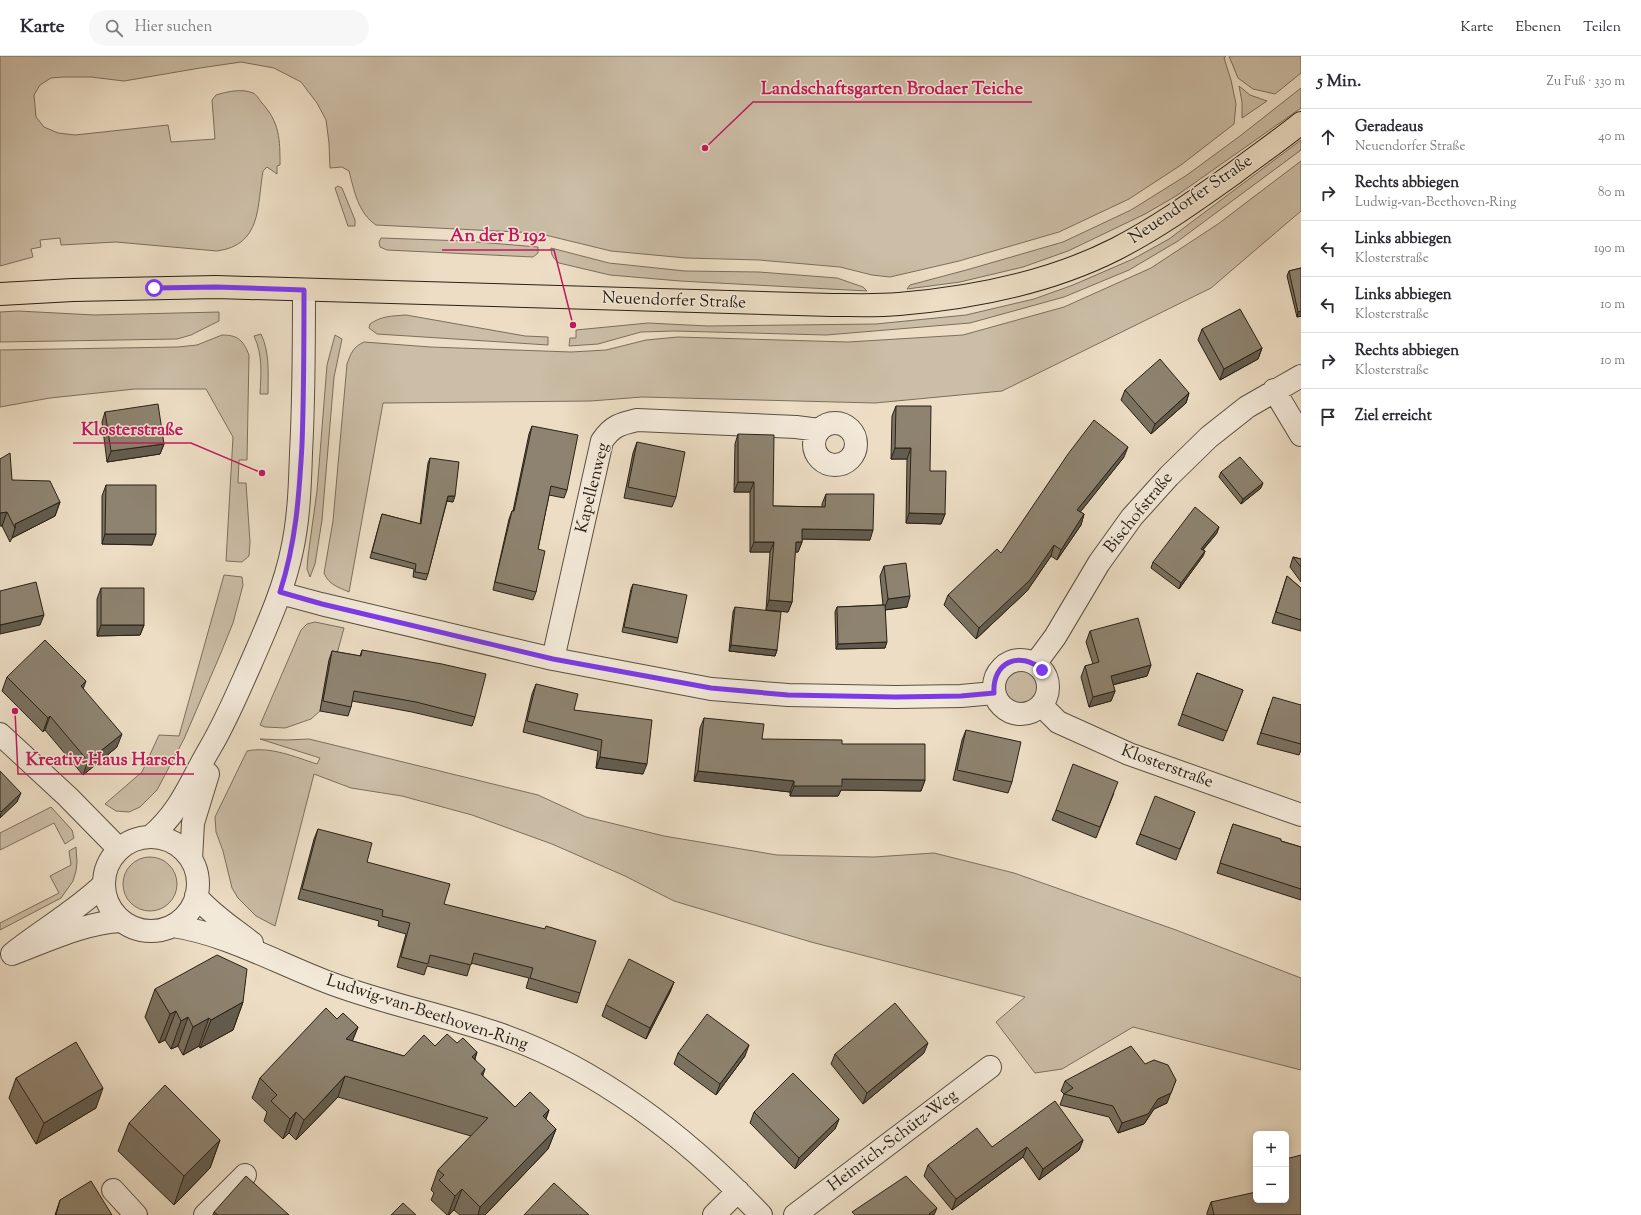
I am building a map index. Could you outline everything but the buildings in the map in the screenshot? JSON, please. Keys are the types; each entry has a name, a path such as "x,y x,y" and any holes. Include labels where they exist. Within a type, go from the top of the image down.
{"main road":[{"name":"Neuendorfer Straße","path":"0,294 216,287 832,305 898,304 964,296 1026,282 1071,268 1114,250 1153,229 1187,207 1301,123"}],"street":[{"name":"Ludwig-van-Beethoven-Ring","path":"190,859 193,823 196,809 222,727 268,623 280,592 292,550 297,520 303,422 304,290"},
{"name":"Bischofstraße","path":"1035,664 1055,637 1099,563 1132,517 1169,476 1209,437 1247,407 1274,390 1301,376"},
{"path":"1274,390 1301,435"},
{"name":"Kapellenweg","path":"553,659 602,441 609,431 622,424 637,420 796,427 819,430"},
{"path":"280,592 322,604 553,659 711,688 788,695 961,696 994,693"},
{"path":"1027,660 1035,664 1042,670 1048,683 1046,697 1041,705 1032,712 1022,714 1013,713 998,702 994,693 996,676 1001,668 1009,662 1027,660"},
{"name":"Klosterstraße","path":"1041,705 1058,722 1129,754 1301,815"},
{"name":"Ludwig-van-Beethoven-Ring","path":"150,837 160,828 182,802 197,770 222,727"},
{"path":"0,734 68,797 119,849"},
{"name":"Ludwig-van-Beethoven-Ring","path":"150,837 158,838 176,845 190,859 198,879 196,896 190,911 180,921 165,930 147,932 136,930 121,922 106,902 103,884 109,862 119,849 136,839 150,837"},
{"name":"Ludwig-van-Beethoven-Ring","path":"6,958 39,932 88,898 103,884"},
{"name":"Ludwig-van-Beethoven-Ring","path":"196,896 221,920 279,962"},
{"name":"Ludwig-van-Beethoven-Ring","path":"6,958 82,928 107,922 121,922"},
{"name":"Ludwig-van-Beethoven-Ring","path":"173,926 188,928 211,935 330,983 395,1004 494,1032 540,1050 580,1070 612,1089 676,1137 738,1191 761,1215"},
{"name":"Heinrich-Schütz-Weg","path":"795,1215 990,1068"},
{"path":"204,1215 245,1175"},
{"path":"113,1190 136,1215"},
{"path":"714,1215 738,1191"}],"shaded area":[{"path":"0,56 1226,56 1224,58 1231,80 1236,104 1234,124 1181,165 1129,199 1059,232 959,261 890,277 872,275 840,267 759,260 686,258 611,251 537,233 376,225 361,208 349,171 342,167 330,168 326,120 317,103 301,82 274,68 241,62 124,81 91,77 51,78 40,85 34,95 36,117 44,127 58,133 75,135 168,125 171,142 215,139 212,100 216,95 239,91 253,93 267,109 278,132 280,165 277,166 277,174 267,167 263,171 255,222 250,232 242,241 232,247 217,251 116,242 61,245 60,238 40,240 41,247 31,249 33,257 0,266"},
{"path":"1229,56 1301,56 1301,73 1275,94 1253,89 1238,78"},
{"path":"1239,86 1250,95 1267,101 1242,118 1242,102"},
{"path":"1301,88 1301,108 1176,196 1145,214 1068,251 1023,267 960,282 907,289 910,285 1063,242 1131,210 1187,175"},
{"path":"1301,140 1301,150 1178,241 1129,270 1064,297 970,323 826,335 674,331 641,332 598,344 569,346 570,338 576,338 576,330 648,323 708,326 876,324 966,315 1034,299 1073,285 1133,259 1169,239"},
{"path":"1301,161 1301,211 1211,288 1002,391 875,403 642,397 591,401 383,403 349,592 331,583 324,573 333,521 347,364 353,351 357,346 364,342 430,347 571,352 606,350 646,340 678,337 848,342 963,335 1064,307 1151,268 1218,224"},
{"path":"338,186 342,188 355,220 355,226 348,226 335,188"},
{"path":"381,238 465,241 538,247 538,253 533,257 387,250 380,247 379,242"},
{"path":"551,248 609,263 685,271 759,272 837,278 863,287 867,291 680,281 610,275 559,263 555,260 551,253"},
{"path":"18,311 94,315 219,312 219,321 191,335 177,339 0,342 0,312"},
{"path":"406,315 525,336 548,337 548,345 377,334 369,328 370,324 378,319"},
{"path":"261,334 267,356 268,394 260,394 260,357 254,336"},
{"path":"222,335 228,335 239,339 249,355 247,460 239,460 238,483 246,483 250,542 249,556 242,562 226,561 233,437 206,389 135,389 50,398 0,407 0,350 178,347 197,345"},
{"path":"335,335 342,339 334,377 322,520 315,564 310,577 307,569 308,556 317,491 327,365"},
{"path":"224,575 242,577 243,585 233,623 184,739 157,790 140,807 129,812 116,811 105,804 142,772 159,735 179,736"},
{"path":"315,622 344,628 335,661 329,661 320,711 311,719 285,728 265,727 260,725 301,630 307,624"},
{"path":"1020,670 1026,671 1032,675 1036,681 1036,693 1032,699 1026,703 1020,704 1014,703 1008,699 1004,693 1003,687 1004,681 1008,675 1014,671"},
{"path":"260,739 309,739 538,795 586,817 664,836 777,855 874,857 934,853 1014,873 1176,930 1301,978 1301,1070 1133,1027 1062,1069 1035,1073 996,1022 1025,997 811,942 674,901 625,876 552,844 472,815 402,796 351,788 314,774 275,926 256,916 238,898 232,888 223,851 216,832 215,817 247,751 273,751 291,755 317,764 320,758"},
{"path":"51,807 72,830 74,838 65,844 54,823 0,850 0,833"},
{"path":"76,847 76,871 73,881 61,898 0,930 0,923 59,893 50,876 71,865 69,851"},
{"path":"145,857 155,857 165,861 173,869 177,879 177,889 173,899 165,907 155,911 145,911 135,907 127,899 123,889 123,879 127,869 135,861"}],"place":[{"name":"Landschaftsgarten Brodaer Teiche","path":"705,148"},
{"name":"An der B 192","path":"573,325"},
{"name":"Klosterstraße","path":"262,473"},
{"name":"Kreativ-Haus Harsch","path":"15,711"}],"route":[{"path":"154,288 216,287 304,290 303,422 297,520 292,550 285,579 280,592 306,600 524,653 588,667 711,688 788,695 896,697 961,696 994,693 996,676 1001,668 1009,662 1027,660 1042,670"}]}
